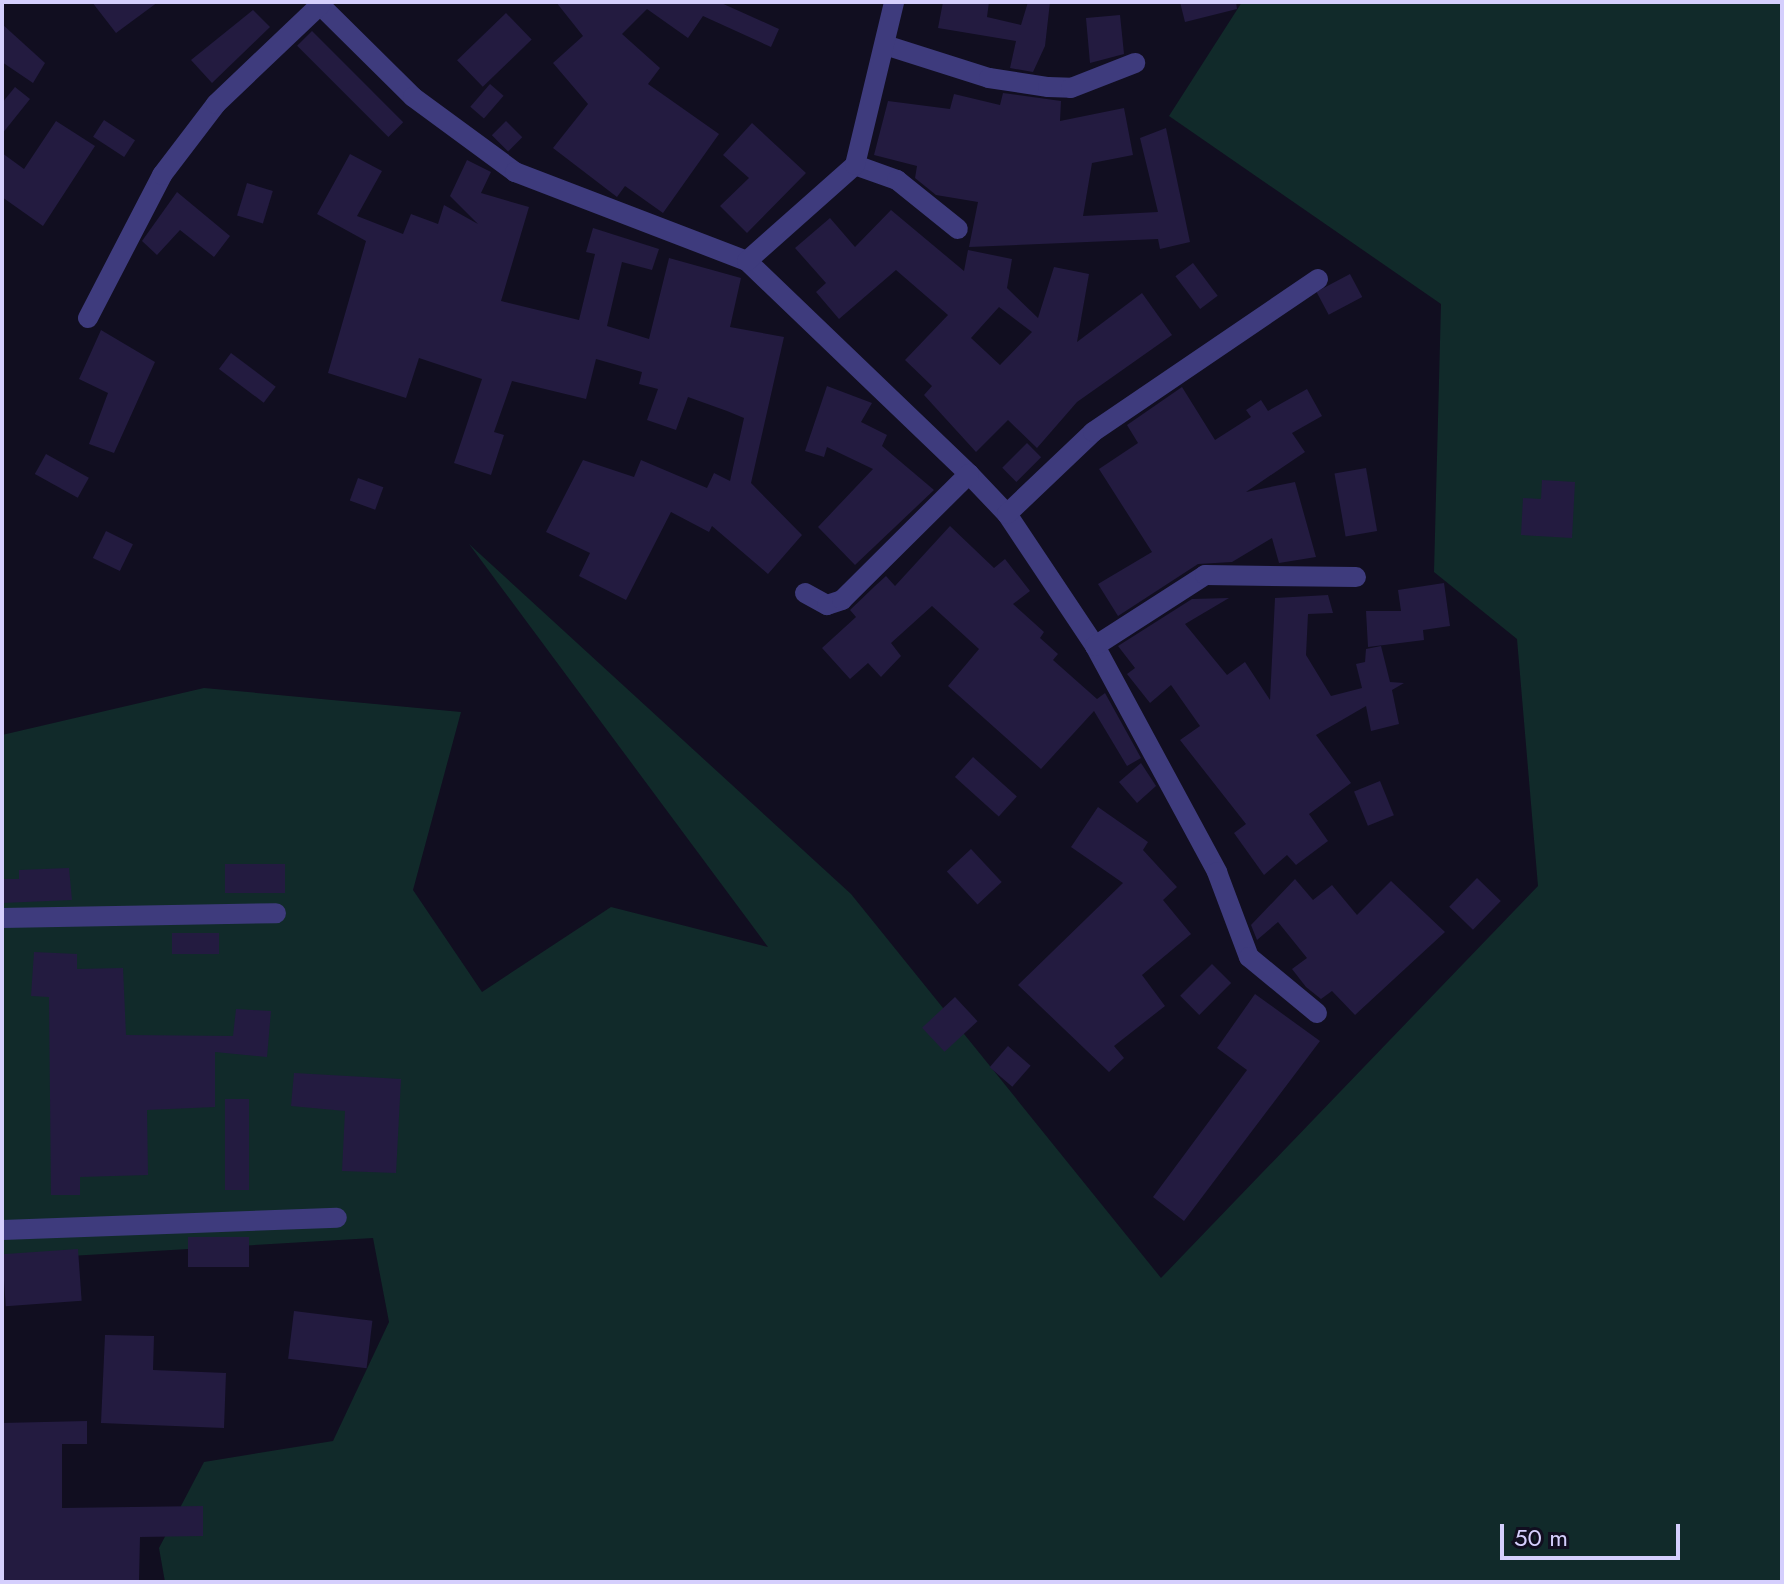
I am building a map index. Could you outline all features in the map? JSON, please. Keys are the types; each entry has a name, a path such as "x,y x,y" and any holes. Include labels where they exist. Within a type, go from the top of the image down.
{"street":[{"path":"747,261 855,165 894,2"},
{"path":"88,318 162,175 216,104 318,4 413,97 515,172 747,261 969,474 1007,514 1095,646 1217,872 1249,957 1317,1013"},
{"path":"885,45 989,78 1048,87 1071,88 1135,63"},
{"path":"855,165 897,180 958,229"},
{"path":"1007,514 1093,432 1318,279"},
{"path":"805,593 827,605 842,600 969,474"},
{"path":"1095,646 1205,575 1356,577"},
{"path":"2,918 276,913"},
{"path":"2,1230 337,1218"}],"green space":[{"path":"1242,2 1782,2 1782,1582 165,1582 159,1548 204,1462 333,1441 389,1322 373,1238 2,1260 2,735 204,688 461,712 413,890 482,992 611,907 768,947 469,544 851,894 1161,1278 1538,886 1517,639 1434,572 1441,304 1169,116"}],"building":[{"path":"92,2 158,2 116,33"},
{"path":"556,2 719,2 779,29 771,47 703,16 688,38 647,9 622,34 660,68 648,84 719,134 663,213 625,186 617,197 553,148 588,104 553,63 583,36"},
{"path":"943,2 989,2 987,17 1021,25 1028,2 1050,2 1045,46 1033,72 1010,68 1016,41 938,28"},
{"path":"1180,2 1236,2 1237,9 1185,22"},
{"path":"253,10 270,27 212,83 191,60"},
{"path":"506,13 532,40 483,87 457,60"},
{"path":"1120,15 1124,54 1090,63 1086,18"},
{"path":"2,24 45,63 33,83 2,62"},
{"path":"312,31 403,122 388,137 297,46"},
{"path":"490,84 504,96 484,118 470,107"},
{"path":"15,87 30,99 2,134 2,103"},
{"path":"1003,93 1061,101 1060,121 1124,108 1133,155 1092,163 1083,216 1158,212 1140,138 1166,128 1190,242 1160,249 1158,239 969,247 978,202 936,195 915,178 917,166 874,155 888,101 950,109 954,94 1000,105"},
{"path":"104,120 135,140 124,157 93,137"},
{"path":"56,121 95,146 43,226 2,197 2,153 24,169"},
{"path":"506,121 522,137 508,151 492,135"},
{"path":"752,123 806,173 747,233 720,206 749,178 723,155"},
{"path":"350,154 382,171 357,216 403,234 411,214 438,224 444,205 478,224 450,196 467,160 491,172 481,193 529,207 501,301 579,320 595,254 586,252 593,228 659,249 652,270 622,262 607,326 649,339 669,258 741,278 730,327 784,337 751,483 802,535 768,574 712,526 709,532 671,512 626,600 579,576 590,553 546,532 583,460 634,477 641,460 707,488 714,473 730,481 744,418 688,397 676,430 647,420 658,389 639,384 642,372 596,359 586,399 512,381 494,432 504,435 491,475 454,463 482,379 419,358 406,398 328,373 366,241 317,214"},
{"path":"247,183 273,191 263,223 237,216"},
{"path":"177,192 230,236 214,257 180,230 157,255 142,241"},
{"path":"891,210 964,271 968,250 1012,259 1007,288 1038,318 1054,267 1089,274 1077,342 1142,293 1172,335 1077,402 1037,448 1008,420 976,452 924,395 932,386 905,360 948,315 896,270 839,319 816,292 826,283 795,248 830,218 855,247","holes":["999,307 1032,332 1000,365 971,338"]},
{"path":"1193,263 1218,296 1200,309 1175,276"},
{"path":"1350,274 1362,297 1329,315 1316,292"},
{"path":"101,330 155,362 114,453 89,444 108,393 79,379"},
{"path":"231,353 276,387 264,403 219,369"},
{"path":"827,386 872,403 861,422 887,435 882,446 934,490 855,565 818,527 873,469 827,447 824,457 805,451"},
{"path":"1182,387 1215,440 1251,417 1246,410 1261,400 1268,411 1307,389 1322,416 1292,433 1305,452 1246,492 1295,482 1316,557 1279,563 1272,538 1232,562 1198,564 1118,616 1098,584 1152,552 1099,469 1138,443 1127,425"},
{"path":"1027,443 1041,457 1016,482 1002,468"},
{"path":"46,454 89,478 78,498 35,474"},
{"path":"1366,468 1377,531 1346,537 1334,474"},
{"path":"358,478 383,487 375,510 350,501"},
{"path":"1542,480 1575,482 1572,538 1521,535 1523,498 1541,499"},
{"path":"950,526 994,568 1005,559 1030,591 1013,604 1044,632 1040,638 1058,654 1053,660 1097,699 1105,693 1141,758 1127,766 1094,711 1041,769 948,686 979,649 932,606 891,643 901,656 881,677 868,663 850,679 822,648 856,617 850,610 875,586 886,576 895,586"},
{"path":"106,531 133,544 120,571 93,558"},
{"path":"1444,583 1450,626 1423,630 1424,640 1368,647 1366,611 1401,611 1398,590"},
{"path":"1328,595 1333,613 1308,614 1306,655 1331,696 1362,688 1356,664 1365,662 1366,649 1381,646 1390,682 1404,683 1392,690 1399,724 1371,731 1366,706 1316,735 1351,783 1309,814 1328,841 1296,865 1287,855 1264,875 1234,833 1246,824 1180,740 1200,726 1171,685 1150,703 1127,674 1135,668 1118,646 1192,599 1229,598 1185,624 1227,675 1245,662 1270,700 1275,598"},
{"path":"973,757 1017,796 999,817 955,777"},
{"path":"1141,763 1156,786 1137,803 1119,782"},
{"path":"1380,781 1394,815 1368,826 1354,791"},
{"path":"1098,807 1148,842 1143,850 1177,887 1163,900 1191,934 1142,975 1165,1006 1114,1046 1124,1058 1109,1072 1018,985 1123,883 1071,847"},
{"path":"971,849 1002,882 978,904 947,872"},
{"path":"225,864 285,864 285,893 225,893"},
{"path":"69,868 72,900 2,903 2,879 19,879 19,870"},
{"path":"1477,878 1501,901 1473,930 1449,907"},
{"path":"1295,879 1313,900 1332,885 1357,915 1391,881 1445,932 1355,1015 1332,991 1321,999 1306,987 1292,969 1307,958 1278,922 1257,940 1251,925"},
{"path":"172,933 219,933 219,954 172,954"},
{"path":"34,952 77,954 77,969 123,968 126,1035 233,1036 236,1009 271,1011 267,1057 215,1052 215,1107 147,1110 148,1175 80,1177 80,1195 51,1195 49,997 31,996"},
{"path":"1212,964 1231,983 1199,1015 1180,996"},
{"path":"1255,994 1320,1041 1184,1221 1153,1197 1247,1070 1217,1048"},
{"path":"955,997 978,1021 945,1052 922,1028"},
{"path":"1008,1046 1031,1066 1012,1087 990,1067"},
{"path":"294,1073 401,1079 396,1173 342,1171 345,1111 291,1106"},
{"path":"225,1099 249,1099 249,1190 225,1190"},
{"path":"188,1237 249,1237 249,1267 188,1267"},
{"path":"78,1249 82,1301 6,1306 2,1254"},
{"path":"294,1311 372,1321 367,1368 288,1359"},
{"path":"105,1335 154,1336 153,1370 226,1373 224,1428 101,1423"},
{"path":"87,1421 87,1444 62,1444 62,1508 203,1506 203,1536 140,1537 139,1580 2,1582 2,1423"}]}
